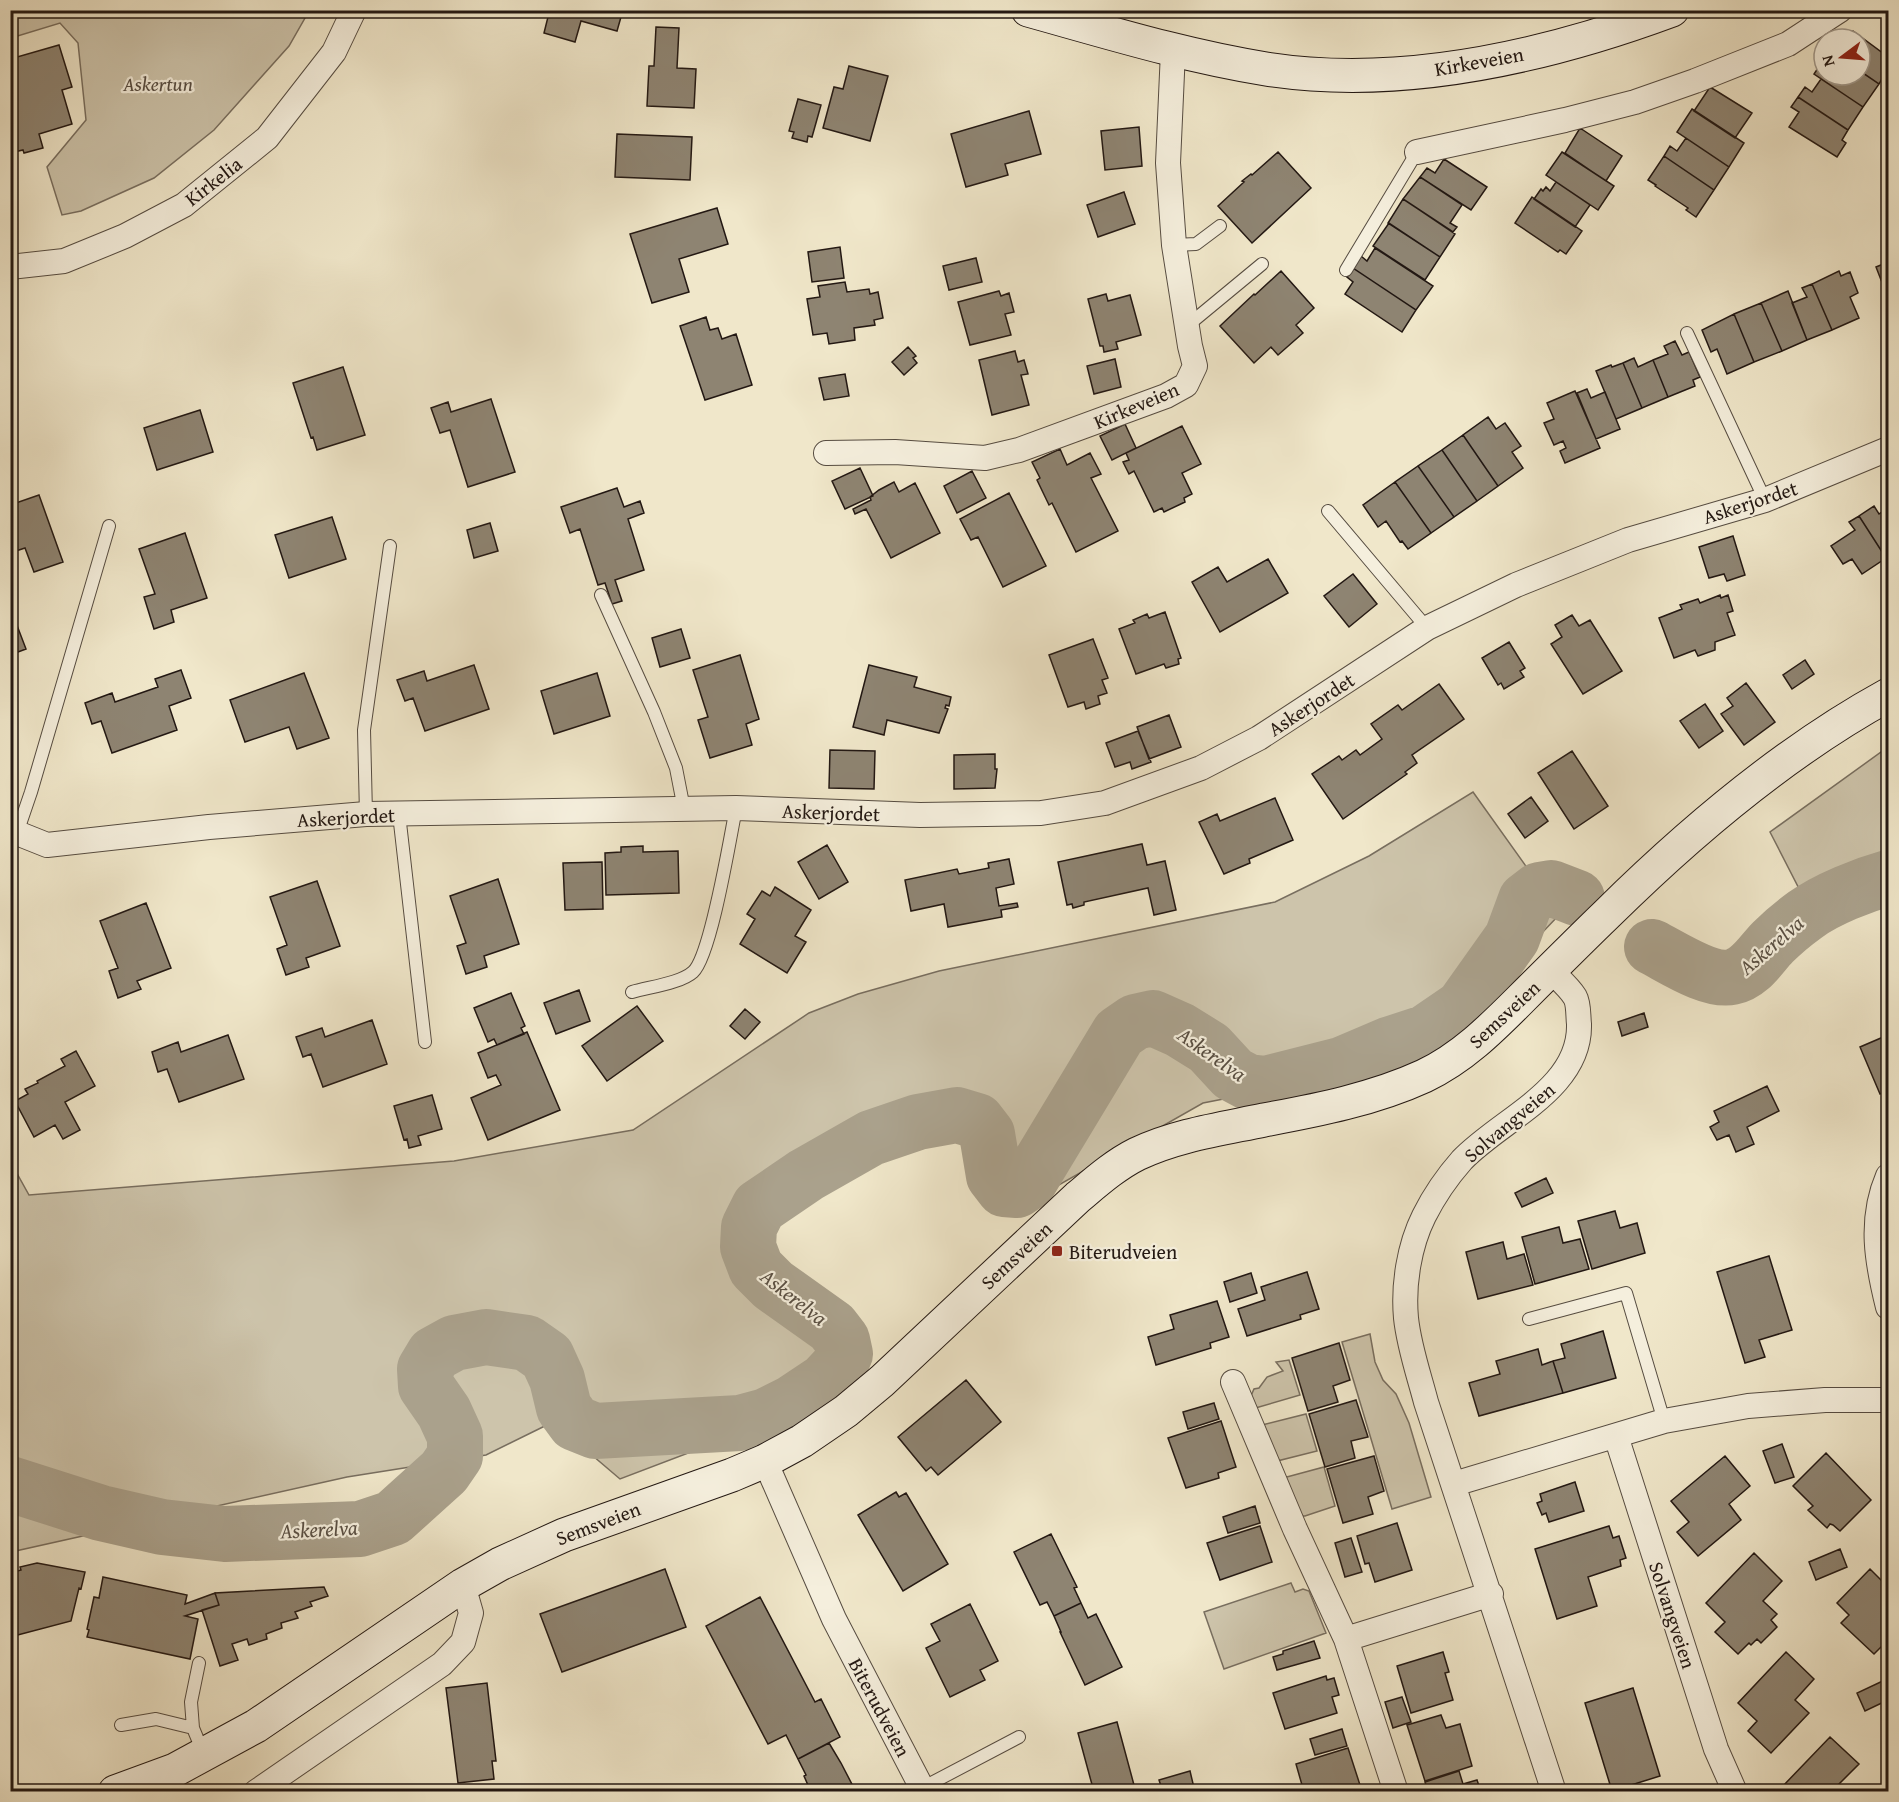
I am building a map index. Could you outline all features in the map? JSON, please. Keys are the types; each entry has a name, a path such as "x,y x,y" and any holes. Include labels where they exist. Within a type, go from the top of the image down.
{"main road":[{"name":"Kirkeveien","path":"1028,10 1173,51 1267,69 1326,75 1457,68 1510,58 1596,36 1672,10"},
{"name":"Semsveien","path":"115,1791 175,1770 199,1742 256,1726 463,1585 510,1560 564,1535 732,1475 765,1461 810,1435 846,1411 882,1382 1078,1197 1107,1172 1135,1155 1165,1142 1209,1131 1313,1111 1386,1090 1426,1075 1474,1045 1667,855 1750,787 1859,712 1888,695"}],"street":[{"name":"Kirkelia","path":"10,267 64,261 125,236 184,205 267,138 334,52 354,10"},
{"path":"1417,152 1565,120 1635,102 1788,44 1840,10"},
{"name":"Kirkeveien","path":"826,453 895,452 985,458 1019,450 1166,396 1186,384 1195,366 1186,326 1174,244 1168,163 1173,51"},
{"name":"Askerjordet","path":"17,833 47,845 209,827 366,814 736,808 920,815 1030,814 1105,803 1201,768 1259,738 1427,628 1516,585 1628,540 1765,501 1888,449"},
{"name":"Solvangveien","path":"1550,970 1575,998 1579,1033 1575,1053 1565,1072 1546,1092 1491,1134 1462,1160 1441,1186 1423,1218 1412,1248 1406,1284 1406,1318 1426,1402 1554,1791"},
{"path":"1888,1176 1876,1220 1876,1247 1888,1308"},
{"path":"1233,1382 1295,1529 1346,1639 1396,1791"},
{"path":"1454,1485 1664,1421 1748,1406 1825,1400 1888,1400"},
{"name":"Solvangveien","path":"1616,1436 1716,1749 1735,1791"},
{"name":"Biterudveien","path":"765,1461 834,1619 923,1790"},
{"path":"256,1791 442,1664 463,1641 471,1613 463,1585"},
{"path":"1346,1639 1491,1594"}],"lane":[{"path":"1346,270 1417,152"},
{"path":"1174,244 1196,244 1220,226"},
{"path":"1186,326 1262,264"},
{"path":"1688,333 1765,501"},
{"path":"1328,511 1427,628"},
{"name":"Askerjordet","path":"17,833 35,781 109,526"},
{"path":"366,814 364,730 390,546"},
{"path":"602,595 676,768 684,809"},
{"path":"632,992 687,977 696,970 709,935 736,808"},
{"path":"399,814 425,1042"},
{"path":"1529,1319 1626,1293 1664,1421"},
{"path":"199,1663 191,1702 199,1742"},
{"path":"121,1725 156,1719 199,1742"},
{"name":"Biterudveien","path":"923,1790 1019,1737"}],"green space":[{"name":"Askertun","path":"10,11 309,11 289,46 214,130 154,178 81,211 62,215 47,167 86,120 78,43 60,23 11,38"},
{"path":"1888,747 1888,876 1808,906 1770,832"},
{"path":"1473,792 1560,914 1454,1025 1351,1074 1203,1103 1029,1202 1008,1192 999,1183 983,1127 976,1121 957,1116 933,1118 906,1126 878,1137 824,1165 761,1205 750,1226 748,1247 757,1269 765,1278 834,1330 842,1341 845,1354 746,1431 620,1479 553,1422 486,1455 347,1477 11,1552 10,1161 29,1195 454,1161 633,1130 809,1013 858,994 939,971 1275,902 1369,856"},
{"path":"1370,1334 1375,1362 1383,1380 1396,1394 1409,1423 1431,1497 1392,1509 1342,1342"},
{"path":"1289,1360 1300,1395 1252,1409 1250,1398 1254,1389 1259,1388 1267,1377 1283,1371 1276,1362"},
{"path":"1306,1414 1317,1451 1277,1461 1262,1425"},
{"path":"1324,1467 1335,1506 1299,1516 1283,1478"},
{"path":"1291,1583 1295,1592 1303,1589 1309,1591 1326,1633 1224,1669 1204,1612"}],"building":[{"path":"547,10 623,10 617,31 581,21 575,42 544,33 549,13"},
{"path":"656,27 679,28 677,68 696,69 694,108 647,106 649,66 654,66"},
{"name":"Askertun","path":"59,45 72,87 62,90 72,124 39,134 43,148 24,153 23,150 14,152 16,156 10,158 10,59"},
{"path":"1872,45 1888,57 1888,69 1879,84 1872,79"},
{"path":"849,66 888,76 870,141 823,128 834,87 843,89"},
{"path":"1872,79 1879,84 1863,107 1833,87 1872,87"},
{"path":"1710,87 1752,113 1735,138 1694,111"},
{"path":"1805,87 1812,92 1815,87 1833,87 1863,107 1848,130 1798,97"},
{"path":"1798,97 1848,130 1842,140 1846,143 1837,157 1789,127 1799,112 1791,107"},
{"path":"798,99 821,105 812,137 808,136 807,142 792,138 794,132 789,131"},
{"path":"1692,109 1744,143 1729,167 1677,132"},
{"path":"1029,111 1041,154 1005,164 1008,175 966,187 951,134"},
{"path":"1139,127 1142,166 1105,170 1101,131"},
{"path":"1580,128 1622,156 1606,181 1565,153"},
{"path":"617,134 692,137 690,180 615,177"},
{"path":"1686,138 1729,167 1714,190 1664,156 1670,146 1677,151"},
{"path":"1278,152 1311,188 1252,243 1218,206 1244,182 1242,181"},
{"path":"1562,152 1614,186 1598,210 1546,175"},
{"path":"1664,156 1714,190 1696,217 1686,210 1688,208 1648,180"},
{"path":"1444,159 1487,187 1471,210 1420,177 1427,168 1435,173"},
{"path":"1420,177 1462,205 1450,223 1457,227 1453,232 1403,199"},
{"path":"1556,182 1590,205 1575,227 1534,199 1541,189 1543,191 1546,187 1550,191"},
{"path":"1124,192 1135,224 1098,237 1087,205"},
{"path":"1532,197 1582,231 1566,254 1560,250 1558,252 1515,223"},
{"path":"1403,199 1455,234 1440,257 1388,223"},
{"path":"717,208 728,244 679,259 689,292 652,303 630,234"},
{"path":"1389,223 1440,257 1425,280 1373,246"},
{"path":"840,247 844,278 812,282 808,252"},
{"path":"1375,248 1433,286 1416,310 1353,268 1361,256 1367,261"},
{"path":"976,258 982,282 949,290 943,266"},
{"path":"1888,262 1888,298 1876,267"},
{"path":"1353,268 1416,310 1402,332 1345,294 1353,282 1347,277"},
{"path":"1281,271 1314,308 1296,325 1303,333 1278,355 1271,347 1254,363 1220,326"},
{"path":"1839,271 1841,276 1850,272 1858,293 1850,297 1859,318 1832,330 1812,284"},
{"path":"845,282 847,292 869,289 870,294 878,292 883,318 874,320 875,325 854,328 855,340 829,344 827,333 813,335 807,299 820,297 818,286"},
{"path":"1812,284 1832,330 1807,340 1792,303 1807,297 1802,288"},
{"path":"999,291 1001,296 1009,293 1014,312 1005,314 1011,335 970,345 958,302"},
{"path":"1788,291 1807,340 1782,351 1761,303"},
{"path":"1106,294 1108,301 1130,295 1141,335 1116,342 1118,349 1104,352 1103,346 1100,346 1088,299"},
{"path":"1761,303 1782,351 1754,362 1734,314"},
{"path":"1734,314 1754,362 1727,374 1717,349 1711,352 1702,330"},
{"path":"706,317 710,330 718,328 722,339 736,334 752,385 705,400 680,326"},
{"path":"1675,341 1682,355 1689,352 1700,377 1693,380 1695,386 1668,397 1653,360 1668,354 1664,346"},
{"path":"908,347 916,356 913,358 917,363 904,375 892,362"},
{"path":"1015,351 1018,362 1024,360 1028,374 1021,375 1029,405 992,415 979,360"},
{"path":"1634,358 1638,367 1653,360 1668,397 1642,408 1623,363"},
{"path":"1115,359 1121,387 1094,394 1087,366"},
{"path":"1623,363 1642,408 1616,419 1596,371"},
{"path":"343,367 365,435 317,450 293,383"},
{"path":"845,374 849,396 824,400 819,378"},
{"path":"1587,389 1591,398 1605,392 1620,429 1596,439 1577,393"},
{"path":"1575,391 1600,448 1565,463 1560,451 1566,448 1563,441 1554,445 1544,423 1554,419 1547,403"},
{"path":"491,399 515,472 468,487 450,430 440,433 431,408 448,402 451,412"},
{"path":"200,410 213,452 157,470 144,428"},
{"path":"1488,417 1496,429 1505,423 1521,446 1512,452 1523,468 1498,486 1463,435"},
{"path":"1125,424 1136,448 1112,460 1100,436"},
{"path":"1182,426 1201,464 1182,473 1192,494 1184,498 1185,502 1164,512 1162,508 1154,512 1134,471 1129,474 1123,462 1129,460 1126,453"},
{"path":"1463,435 1498,486 1477,501 1442,450"},
{"path":"1060,449 1067,465 1090,453 1101,474 1091,478 1118,531 1076,552 1052,503 1049,505 1037,480 1040,478 1032,462"},
{"path":"1442,450 1477,501 1454,517 1418,466"},
{"path":"1418,466 1454,517 1431,533 1395,482"},
{"path":"860,468 873,496 845,509 832,481"},
{"path":"972,471 986,498 957,513 944,486"},
{"path":"894,482 899,492 915,483 940,533 891,558 866,509 855,514 853,509 871,500 870,497"},
{"path":"1395,482 1431,533 1408,549 1402,541 1400,542 1386,521 1378,527 1363,505"},
{"path":"617,488 624,507 640,501 644,513 628,519 644,570 615,580 622,601 612,604 605,583 598,585 580,529 570,533 561,507"},
{"path":"1009,493 1046,566 1003,587 978,537 971,540 960,519"},
{"path":"39,495 63,562 34,572 25,548 10,553 10,505"},
{"path":"1874,506 1879,514 1886,509 1888,513 1888,556 1886,558 1859,516"},
{"path":"1859,516 1886,558 1862,574 1852,559 1843,564 1831,546 1855,530 1849,522"},
{"path":"332,517 346,559 289,578 275,535"},
{"path":"490,523 498,551 474,558 467,530"},
{"path":"185,533 207,598 171,610 174,622 154,629 144,597 155,594 139,549"},
{"path":"1733,536 1745,575 1727,581 1724,574 1709,578 1699,547"},
{"path":"1268,559 1288,593 1220,632 1192,582 1218,567 1227,582"},
{"path":"1353,574 1377,604 1349,627 1324,596"},
{"path":"1720,595 1721,598 1728,595 1733,611 1727,613 1735,635 1715,642 1715,650 1698,656 1695,650 1674,658 1659,618 1682,609 1680,605 1698,599 1700,603"},
{"path":"10,607 26,649 10,655"},
{"path":"1165,612 1181,658 1178,659 1179,664 1166,668 1164,664 1136,674 1119,629 1135,623 1133,620 1147,614 1149,618"},
{"path":"1572,615 1579,626 1590,620 1622,671 1583,694 1551,644 1562,637 1555,625"},
{"path":"681,629 690,658 660,667 652,638"},
{"path":"1093,639 1108,678 1102,680 1107,693 1098,696 1100,704 1086,709 1084,702 1068,707 1049,655"},
{"path":"1509,642 1525,668 1520,671 1524,677 1504,689 1501,683 1498,685 1482,658"},
{"path":"740,655 759,719 746,724 752,745 710,758 698,720 708,717 693,670"},
{"path":"1805,660 1814,674 1792,689 1783,675"},
{"path":"474,665 489,709 425,731 413,698 405,701 397,680 424,671 427,681"},
{"path":"869,665 917,677 914,687 951,697 949,706 946,705 945,708 948,709 939,733 887,720 884,735 853,727"},
{"path":"181,670 191,698 169,706 177,730 112,753 101,721 92,724 85,703 112,693 115,702 158,687 155,679"},
{"path":"304,673 329,738 297,749 289,727 245,742 230,700"},
{"path":"597,673 610,716 554,734 541,691"},
{"path":"1746,683 1775,722 1744,745 1721,714 1733,706 1727,698"},
{"path":"1439,684 1464,719 1412,755 1417,763 1405,772 1407,774 1343,819 1312,774 1339,756 1342,760 1356,750 1360,755 1382,739 1371,724 1398,705 1402,710"},
{"path":"1705,704 1723,731 1699,748 1680,721"},
{"path":"1169,715 1181,747 1149,759 1137,727"},
{"path":"1138,731 1151,762 1132,769 1130,762 1115,767 1106,743"},
{"path":"830,750 875,751 874,789 829,788"},
{"path":"1572,751 1608,806 1574,829 1538,773"},
{"path":"995,754 995,769 997,769 995,788 954,789 954,755"},
{"path":"1531,797 1548,821 1525,838 1508,814"},
{"path":"1275,798 1293,840 1249,859 1250,863 1224,874 1199,822 1217,814 1220,821"},
{"path":"1142,844 1147,865 1165,861 1176,910 1154,915 1148,888 1084,902 1084,905 1073,908 1072,904 1067,905 1058,862"},
{"path":"827,845 848,882 819,899 798,862"},
{"path":"643,846 643,852 678,851 679,893 606,895 605,853 621,852 621,847"},
{"path":"1009,859 1014,884 996,888 999,906 1017,903 1018,907 1001,910 1002,917 948,927 944,904 911,911 905,880 957,869 959,874 989,868 988,863"},
{"path":"602,862 603,909 565,910 563,863"},
{"path":"498,879 519,944 484,956 487,967 466,974 457,946 466,943 450,896"},
{"path":"317,881 340,946 306,958 309,967 286,975 277,949 287,945 270,897"},
{"path":"775,887 811,910 795,936 806,942 787,973 740,944 755,919 747,914 762,891 770,896"},
{"path":"146,903 171,968 137,981 141,989 118,998 109,971 118,968 100,921"},
{"path":"579,990 590,1021 556,1034 544,1003"},
{"path":"511,993 525,1026 521,1028 524,1034 497,1045 494,1039 488,1042 474,1008"},
{"path":"637,1006 663,1041 607,1081 582,1046"},
{"path":"745,1009 760,1022 745,1039 730,1026"},
{"path":"1644,1013 1648,1027 1622,1036 1618,1022"},
{"path":"372,1020 387,1064 323,1087 311,1054 303,1057 296,1037 322,1028 325,1037"},
{"path":"527,1032 560,1110 488,1140 471,1098 501,1085 496,1075 488,1078 478,1053"},
{"path":"228,1035 244,1079 179,1102 167,1069 158,1072 152,1052 178,1042 181,1052"},
{"path":"1888,1035 1888,1090 1880,1094 1860,1047"},
{"path":"76,1051 95,1086 65,1102 80,1130 63,1139 55,1125 34,1137 15,1101 28,1094 25,1089 65,1066 61,1059"},
{"path":"1767,1086 1779,1111 1747,1127 1754,1144 1736,1152 1729,1135 1717,1140 1710,1127 1719,1122 1714,1111"},
{"path":"432,1095 442,1129 418,1136 421,1145 409,1148 407,1139 404,1140 394,1106"},
{"path":"1546,1178 1553,1193 1522,1207 1515,1193"},
{"path":"1615,1211 1620,1228 1637,1223 1645,1253 1592,1269 1578,1221"},
{"path":"1559,1227 1563,1243 1580,1239 1589,1269 1535,1284 1522,1237"},
{"path":"1503,1242 1507,1259 1524,1254 1533,1285 1478,1299 1466,1252"},
{"path":"1769,1256 1792,1330 1759,1340 1765,1357 1745,1363 1717,1272"},
{"path":"1307,1272 1319,1309 1300,1315 1301,1319 1247,1336 1238,1309 1265,1300 1261,1287"},
{"path":"1251,1273 1257,1293 1230,1302 1224,1282"},
{"path":"1217,1301 1229,1337 1210,1343 1211,1348 1156,1365 1148,1337 1174,1329 1170,1315"},
{"path":"1603,1331 1616,1378 1563,1393 1553,1361 1565,1358 1561,1344"},
{"path":"1339,1343 1350,1380 1333,1386 1338,1402 1308,1411 1292,1358"},
{"path":"1538,1349 1542,1365 1553,1361 1563,1393 1479,1416 1469,1383 1500,1374 1496,1361"},
{"path":"966,1380 1001,1422 938,1475 931,1467 926,1471 898,1437"},
{"path":"1356,1400 1368,1437 1351,1441 1355,1458 1325,1467 1309,1414"},
{"path":"1214,1403 1219,1419 1188,1429 1183,1412"},
{"path":"1221,1421 1236,1467 1218,1473 1219,1478 1186,1488 1168,1438"},
{"path":"1782,1444 1794,1477 1775,1483 1763,1451"},
{"path":"1826,1453 1871,1500 1840,1531 1830,1524 1827,1528 1808,1510 1813,1506 1793,1486"},
{"path":"1374,1456 1384,1491 1368,1497 1373,1514 1343,1523 1327,1469"},
{"path":"1725,1456 1750,1486 1729,1504 1741,1520 1698,1556 1677,1532 1689,1522 1671,1501"},
{"path":"1575,1482 1584,1511 1549,1522 1546,1513 1542,1515 1537,1503 1542,1501 1540,1494"},
{"path":"896,1492 899,1497 906,1493 948,1564 903,1591 858,1515"},
{"path":"1255,1506 1260,1523 1228,1533 1223,1517"},
{"path":"1397,1523 1412,1570 1375,1582 1369,1563 1365,1564 1357,1536"},
{"path":"1260,1526 1272,1562 1220,1580 1207,1543"},
{"path":"1609,1526 1613,1538 1619,1536 1626,1558 1620,1560 1621,1566 1588,1577 1597,1606 1557,1619 1535,1549"},
{"path":"1051,1534 1077,1587 1074,1588 1081,1603 1054,1616 1047,1602 1040,1605 1014,1552"},
{"path":"1351,1538 1362,1572 1345,1577 1335,1543"},
{"path":"1840,1549 1847,1567 1816,1580 1809,1562"},
{"path":"1754,1553 1782,1581 1763,1601 1777,1614 1771,1620 1777,1627 1761,1643 1757,1639 1751,1645 1749,1643 1738,1654 1715,1632 1725,1622 1706,1603"},
{"path":"37,1563 85,1572 71,1621 10,1637 10,1573 21,1570 20,1567"},
{"path":"665,1569 686,1627 562,1672 540,1614"},
{"path":"1870,1569 1888,1587 1888,1630 1886,1633 1888,1640 1874,1654 1841,1623 1849,1615 1837,1603"},
{"path":"103,1577 187,1595 185,1604 215,1593 219,1605 185,1616 198,1619 190,1659 87,1637 94,1597 99,1598"},
{"path":"324,1587 328,1596 310,1602 312,1606 295,1612 298,1618 281,1623 282,1628 266,1634 267,1639 249,1645 247,1639 232,1644 238,1660 220,1666 202,1610 219,1605 215,1593"},
{"path":"760,1597 815,1702 821,1699 840,1737 798,1759 786,1735 768,1744 706,1626"},
{"path":"1081,1603 1088,1618 1096,1614 1122,1667 1085,1685 1054,1616"},
{"path":"970,1604 998,1661 980,1670 985,1680 950,1697 926,1648 940,1641 931,1624"},
{"path":"1314,1641 1320,1658 1277,1670 1273,1657 1283,1654 1283,1651"},
{"path":"1443,1652 1449,1672 1445,1673 1453,1700 1411,1713 1397,1666"},
{"path":"1786,1652 1814,1679 1795,1700 1809,1713 1771,1753 1748,1731 1757,1721 1738,1703"},
{"path":"1326,1676 1327,1680 1334,1678 1339,1695 1332,1697 1337,1713 1285,1729 1273,1693"},
{"path":"1887,1679 1888,1700 1865,1711 1857,1693"},
{"path":"487,1683 496,1761 492,1761 494,1779 458,1783 446,1688"},
{"path":"1633,1688 1660,1776 1612,1791 1585,1703"},
{"path":"1402,1697 1411,1722 1393,1728 1385,1702"},
{"path":"1441,1715 1446,1728 1460,1724 1472,1766 1425,1781 1407,1725"},
{"path":"1117,1722 1134,1785 1110,1792 1094,1792 1078,1733"},
{"path":"1342,1729 1347,1746 1315,1755 1310,1739"},
{"path":"1830,1737 1859,1764 1839,1784 1847,1792 1787,1792 1782,1787"},
{"path":"829,1743 856,1792 811,1792 798,1759"},
{"path":"1348,1748 1360,1785 1341,1792 1304,1792 1296,1764"},
{"path":"1190,1771 1195,1792 1163,1792 1159,1780"},
{"path":"1459,1771 1463,1784 1477,1780 1481,1792 1428,1792 1425,1782"}],"waterway":[{"name":"Askerelva","path":"1652,947 1713,976 1723,978 1739,975 1755,963 1773,942 1814,909 1845,893 1888,878"},
{"name":"Askerelva","path":"10,1484 101,1513 162,1527 225,1534 360,1529 393,1518 444,1472 455,1456 455,1436 444,1412 426,1386 425,1369 434,1354 454,1343 486,1337 527,1343 547,1357 557,1379 564,1408 575,1423 595,1431 740,1423 766,1416 792,1403 825,1381 838,1367 845,1354 842,1340 832,1327 773,1285 756,1268 748,1247 749,1227 759,1207 806,1175 871,1138 918,1122 957,1115 977,1121 987,1134 994,1176 1004,1189 1017,1190 1029,1182 1119,1033 1135,1022 1153,1018 1180,1030 1209,1048 1233,1074 1248,1082 1266,1084 1341,1065 1388,1045 1425,1033 1463,1007 1512,938 1526,900 1539,890 1551,888 1577,898"}],"place":[{"name":"Biterudveien","path":"1057,1251"}]}
